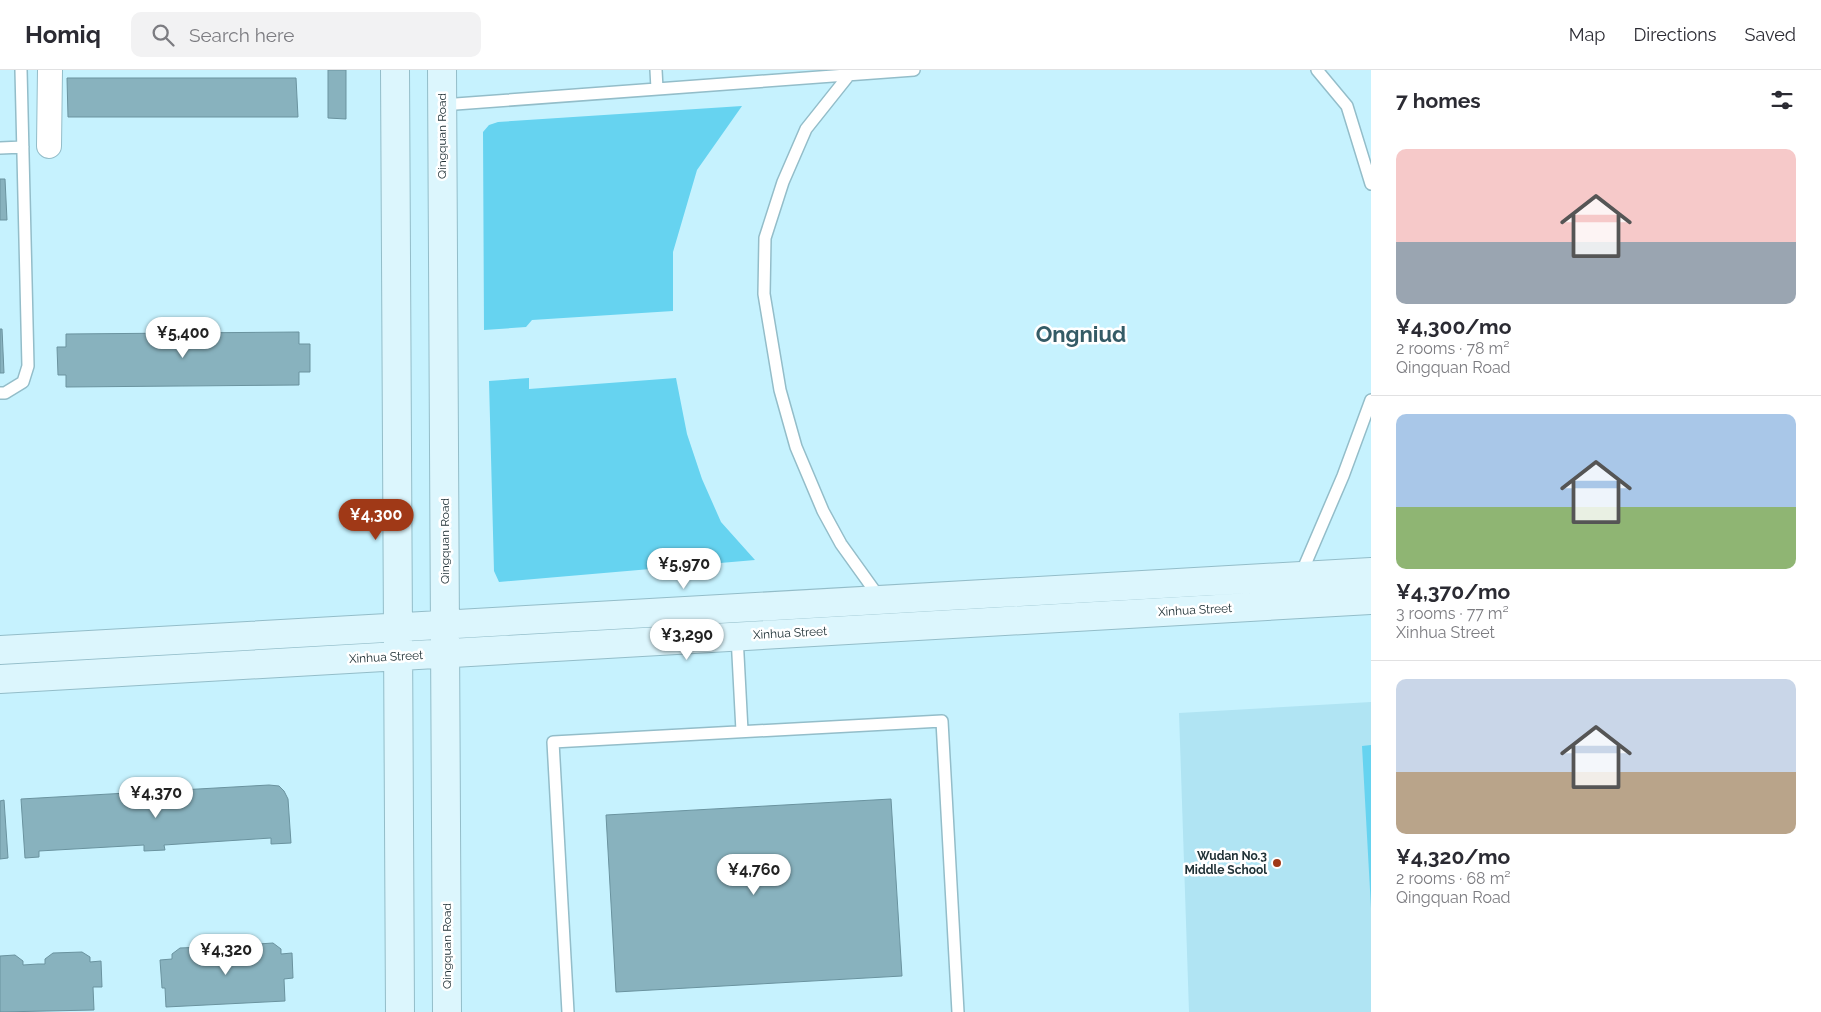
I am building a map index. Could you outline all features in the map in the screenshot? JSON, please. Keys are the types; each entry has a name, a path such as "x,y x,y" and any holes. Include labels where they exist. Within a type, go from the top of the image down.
{"main road":[{"path":"395,70 400,1012"},
{"name":"Qingquan Road","path":"442,70 447,1012"},
{"path":"0,650 1371,572"},
{"name":"Xinhua Street","path":"0,679 1371,600"}],"street":[{"path":"49,146 50,70"}],"lane":[{"path":"0,393 5,393 23,382 28,366 21,70"},
{"path":"656,70 657,89"},
{"path":"442,105 914,70"},
{"path":"1317,70 1346,106 1371,184"},
{"path":"849,75 806,129 783,182 765,238 764,294 780,390 796,447 827,520 841,544 881,600"},
{"path":"0,148 23,147"},
{"path":"1300,576 1343,476 1371,400"},
{"path":"737,636 742,731"},
{"path":"568,1012 554,742 942,721 958,1012"}],"shaded area":[{"path":"742,106 697,170 673,252 673,311 532,320 526,327 484,330 483,132 489,125 498,122"},
{"path":"529,378 529,389 676,378 687,434 702,479 721,522 755,560 499,582 494,571 489,381"},
{"name":"Wudan No.3 Middle School","path":"1371,702 1371,1012 1189,1012 1179,713"},
{"path":"1371,745 1371,908 1362,746"}],"building":[{"path":"328,70 346,70 346,119 328,118"},
{"path":"67,78 296,78 298,117 68,117"},
{"path":"0,179 5,179 7,220 0,220"},
{"path":"0,329 2,329 4,373 0,373"},
{"path":"299,332 299,344 310,344 310,372 299,372 299,385 66,387 66,375 58,375 57,347 66,347 66,334"},
{"path":"269,785 279,786 288,799 291,843 271,844 271,838 164,845 165,850 144,851 144,845 39,851 39,857 25,858 21,799"},
{"path":"891,799 902,976 616,992 606,815"},
{"path":"4,800 8,858 0,859 0,801"},
{"path":"273,943 281,949 281,954 292,953 293,978 284,979 285,1001 166,1007 165,988 162,988 160,960 172,959 172,954 180,948 205,947 214,952 214,957 236,955 236,951 244,945"},
{"path":"82,952 90,957 90,962 101,961 102,987 93,987 94,1010 0,1012 0,956 15,955 23,961 23,965 45,964 45,959 53,953"}],"place":[{"name":"Wudan No.3 Middle School","path":"1277,863"}],"district":[{"name":"Ongniud","path":"1081,334"}]}
